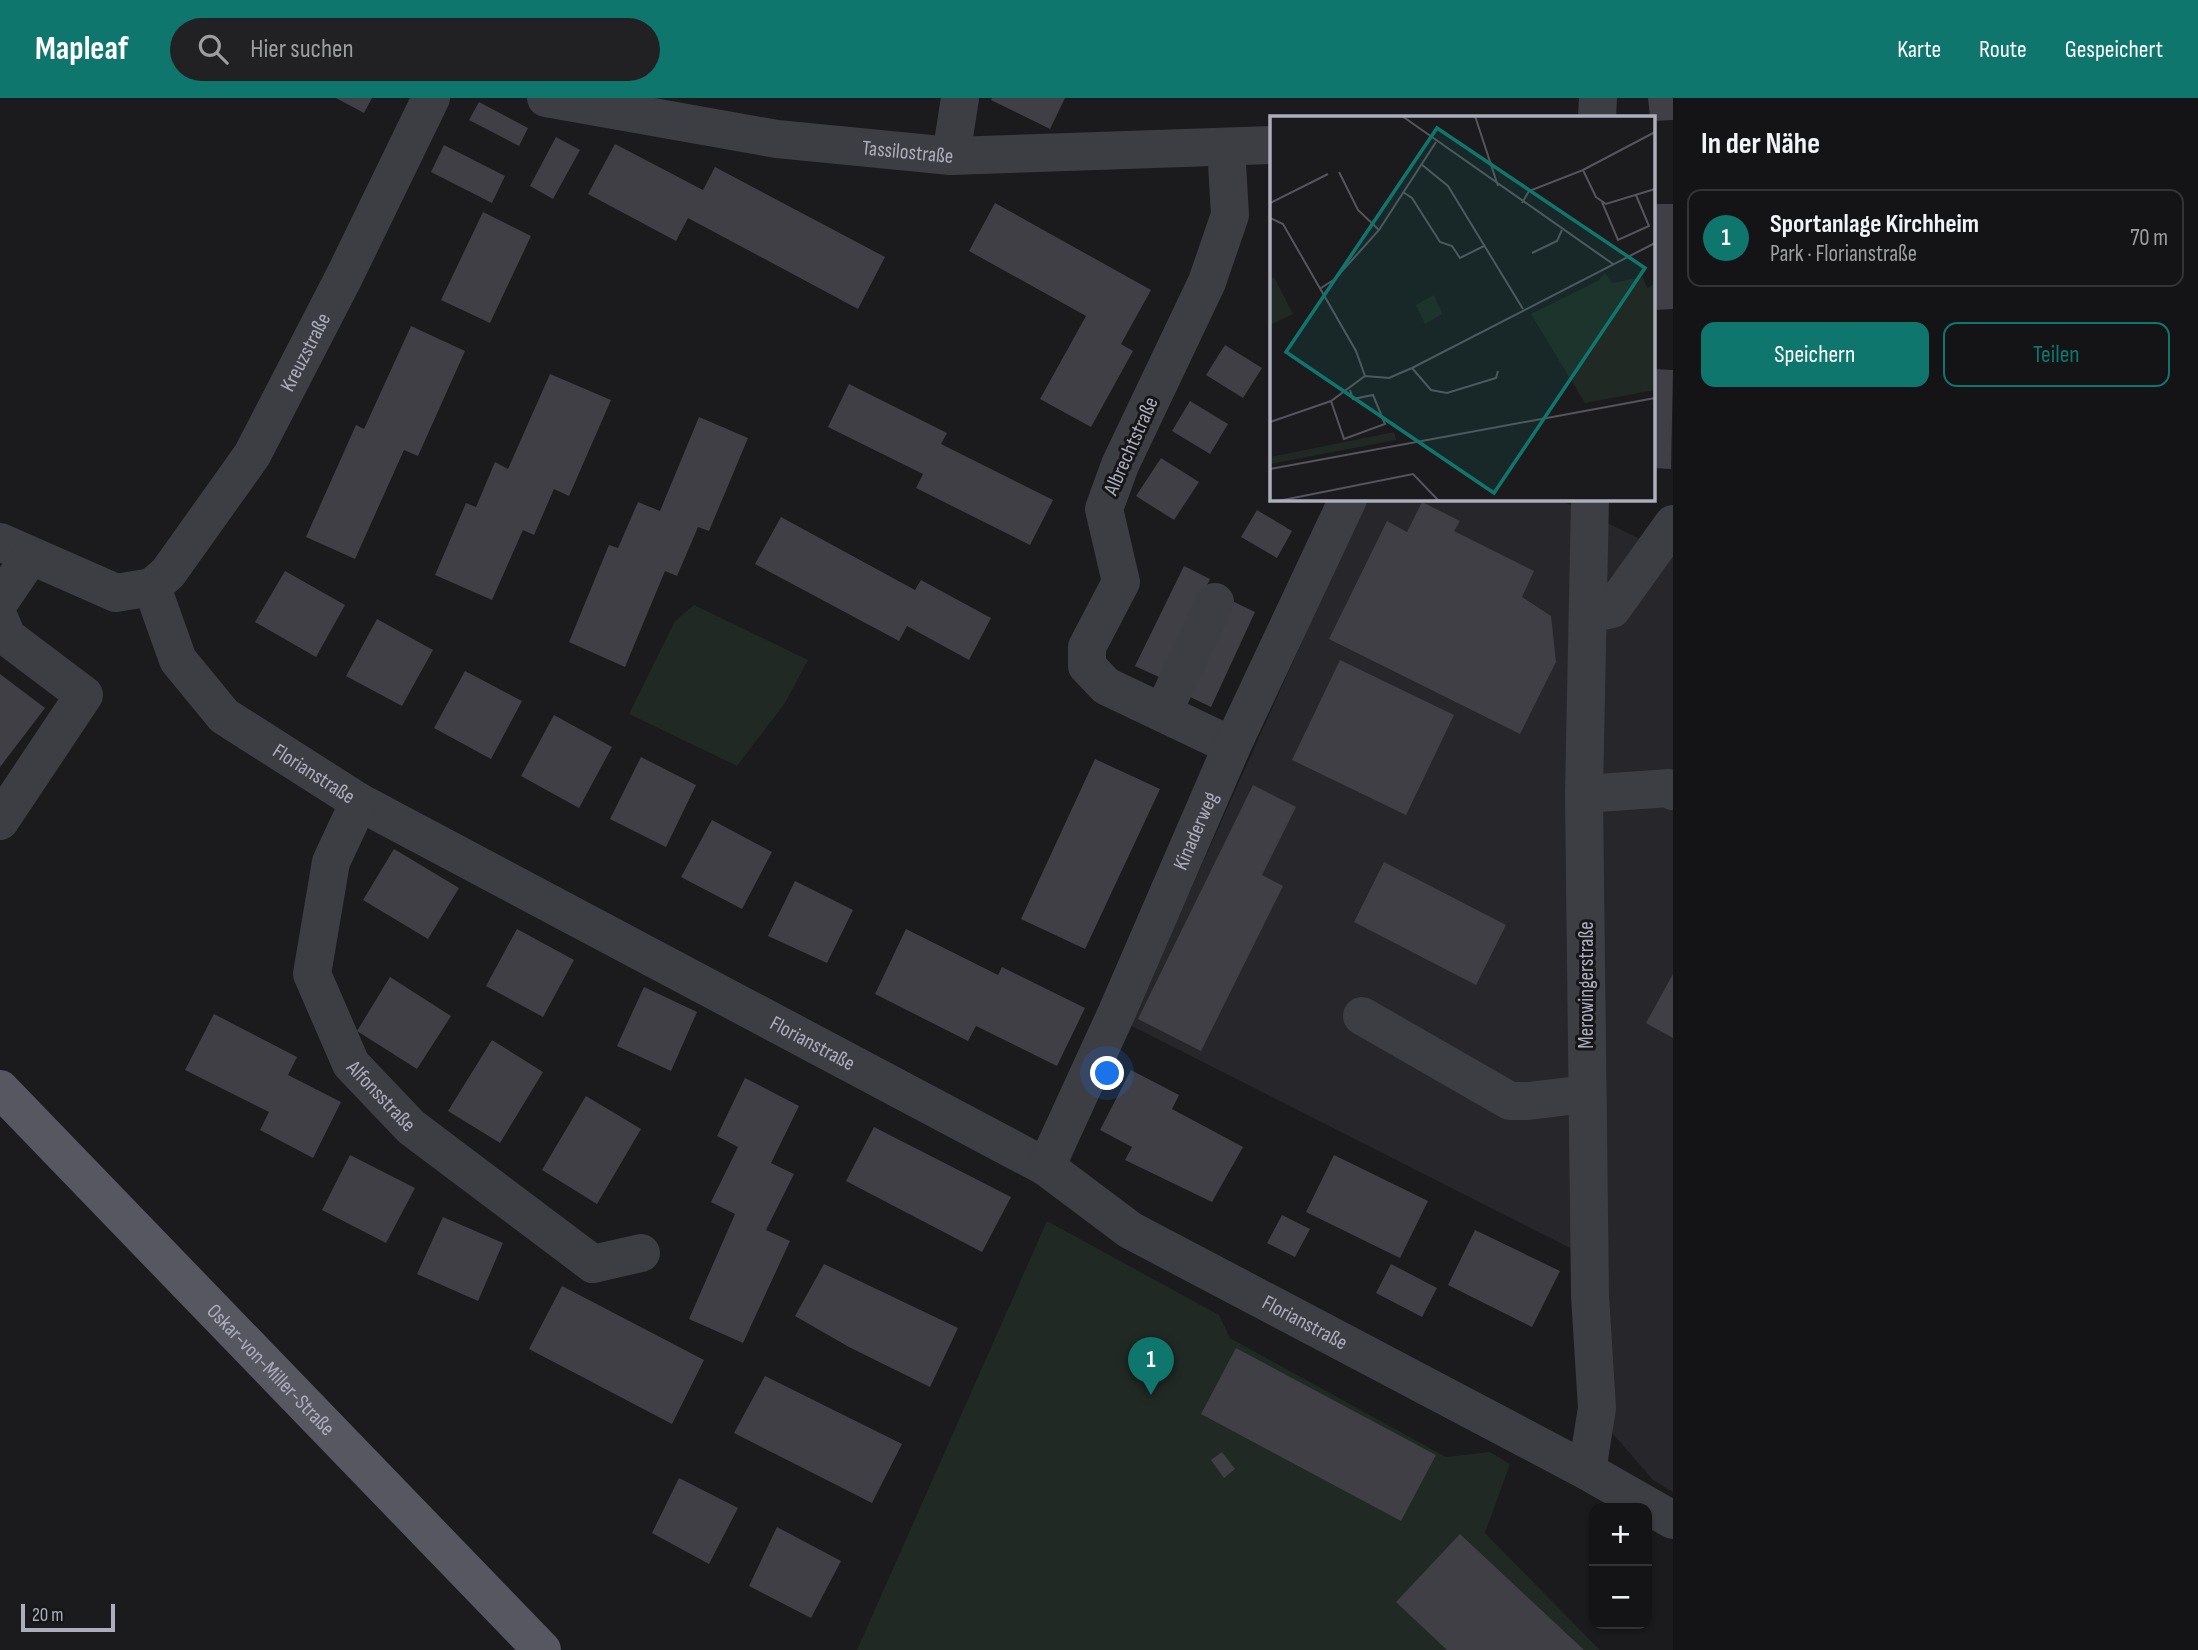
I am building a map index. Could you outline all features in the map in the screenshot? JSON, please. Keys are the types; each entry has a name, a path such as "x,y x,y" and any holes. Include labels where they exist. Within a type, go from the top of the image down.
{"main road":[{"name":"Oskar-von-Miller-Straße","path":"0,1089 542,1650"}],"street":[{"name":"Kreuzstraße","path":"152,587 168,573 252,455 344,277 431,98"},
{"name":"Tassilostraße","path":"546,98 777,139 951,156 1270,145"},
{"path":"951,156 960,98"},
{"path":"1597,116 1598,98"},
{"name":"Albrechtstraße","path":"1226,146 1230,215 1207,282 1121,465 1104,509 1121,582 1087,647 1087,666 1106,686 1232,746"},
{"name":"Kinaderweg","path":"1046,1167 1118,1012 1232,746 1348,500"},
{"name":"Merowingerstraße","path":"1587,1471 1597,1408 1590,1296 1584,793 1590,500"},
{"path":"1589,614 1612,609 1673,524"},
{"path":"0,601 15,550 116,593 152,587"},
{"name":"Florianstraße","path":"152,587 178,660 224,716 359,802 1046,1167 1130,1230 1587,1471 1673,1520"},
{"path":"1163,712 1215,602"},
{"path":"0,620 7,637 84,695 0,821"},
{"path":"1584,793 1669,788 1673,791"},
{"name":"Alfonsstraße","path":"359,802 331,862 312,974 351,1065 411,1127 593,1264 641,1253"},
{"path":"1362,1016 1510,1101 1587,1094"}],"shaded area":[{"path":"1366,500 1560,500 1673,555 1673,1492 1653,1480 1586,1403 1574,1250 1130,1025"},
{"path":"694,605 808,660 785,703 737,766 629,714 675,621"},
{"path":"1047,1221 1219,1315 1230,1338 1446,1457 1490,1452 1510,1464 1485,1533 1600,1650 857,1650"}],"building":[{"path":"336,98 372,98 364,113"},
{"path":"1065,98 1050,129 991,100"},
{"path":"1648,98 1673,98 1673,120 1656,121 1656,116 1650,116"},
{"path":"479,102 528,128 519,146 469,120"},
{"path":"556,137 580,150 553,199 530,186"},
{"path":"615,144 703,190 715,167 885,257 858,309 688,218 676,241 588,194"},
{"path":"444,145 505,176 492,203 431,172"},
{"path":"995,203 1151,290 1121,344 1133,351 1091,427 1040,399 1086,316 969,251"},
{"path":"1656,204 1673,204 1673,309 1656,310"},
{"path":"483,212 531,236 490,323 441,300"},
{"path":"411,326 465,351 418,456 404,450 355,559 306,537 356,425 364,429"},
{"path":"1225,345 1262,368 1243,398 1206,375"},
{"path":"1656,369 1673,370 1671,469 1656,468"},
{"path":"550,374 611,400 569,496 554,489 534,535 523,530 492,600 435,575 466,503 476,507 495,462 508,469"},
{"path":"849,384 947,433 941,444 1053,500 1030,545 916,488 923,474 828,427"},
{"path":"1190,401 1228,424 1210,454 1172,431"},
{"path":"699,417 748,438 709,531 698,527 677,576 665,571 625,667 569,642 609,545 618,548 638,502 660,511"},
{"path":"1161,458 1199,482 1174,520 1136,496"},
{"path":"1422,502 1460,521 1454,531 1534,571 1522,597 1551,616 1556,662 1520,734 1329,639 1387,521 1407,532"},
{"path":"1257,510 1292,531 1277,558 1241,537"},
{"path":"781,517 915,590 921,580 991,618 969,660 907,626 899,641 755,564"},
{"path":"1184,566 1210,579 1161,678 1135,666"},
{"path":"285,571 345,605 316,657 255,622"},
{"path":"1230,600 1255,612 1211,707 1186,695"},
{"path":"377,619 433,650 402,706 346,676"},
{"path":"1340,660 1454,715 1406,815 1292,760"},
{"path":"465,671 522,701 491,759 434,728"},
{"path":"0,674 45,708 0,767"},
{"path":"554,715 612,747 579,808 521,776"},
{"path":"641,757 696,785 666,847 610,819"},
{"path":"1095,759 1160,789 1085,949 1021,919"},
{"path":"1253,785 1296,807 1262,875 1283,886 1201,1051 1138,1019"},
{"path":"712,820 772,852 742,909 681,877"},
{"path":"394,849 459,888 428,939 363,900"},
{"path":"1384,862 1506,925 1476,985 1354,922"},
{"path":"795,881 853,910 827,963 768,936"},
{"path":"517,929 574,960 543,1017 486,986"},
{"path":"906,929 998,975 1002,967 1085,1008 1057,1066 976,1026 968,1041 875,994"},
{"path":"1673,974 1673,1038 1646,1023"},
{"path":"390,977 451,1016 417,1069 357,1031"},
{"path":"644,987 697,1012 671,1071 617,1046"},
{"path":"214,1014 297,1057 288,1075 341,1102 313,1158 260,1130 269,1112 185,1070"},
{"path":"492,1040 543,1072 500,1143 448,1111"},
{"path":"1131,1070 1179,1095 1172,1109 1243,1147 1212,1202 1125,1160 1132,1147 1100,1130"},
{"path":"745,1078 799,1106 771,1163 794,1174 766,1230 790,1241 743,1343 689,1319 735,1214 711,1202 738,1147 717,1136"},
{"path":"586,1096 641,1129 597,1204 542,1170"},
{"path":"874,1127 1011,1197 982,1252 846,1181"},
{"path":"350,1155 415,1188 386,1243 322,1210"},
{"path":"1334,1155 1428,1201 1400,1258 1306,1212"},
{"path":"1282,1215 1310,1229 1295,1257 1267,1243"},
{"path":"443,1217 503,1243 478,1301 417,1274"},
{"path":"1475,1230 1560,1271 1532,1327 1448,1285"},
{"path":"824,1264 958,1328 930,1387 849,1347 795,1316"},
{"path":"1391,1264 1437,1288 1422,1317 1376,1293"},
{"path":"562,1286 704,1360 672,1424 529,1349"},
{"path":"1236,1348 1436,1455 1401,1521 1201,1414"},
{"path":"765,1376 902,1444 872,1503 734,1433"},
{"path":"1222,1452 1235,1469 1224,1478 1211,1460"},
{"path":"679,1478 738,1508 709,1564 652,1533"},
{"path":"777,1527 841,1561 811,1618 749,1586"},
{"path":"1460,1534 1584,1650 1447,1650 1396,1602"}],"place":[{"name":"Sportanlage Kirchheim","path":"1151,1395"}]}
